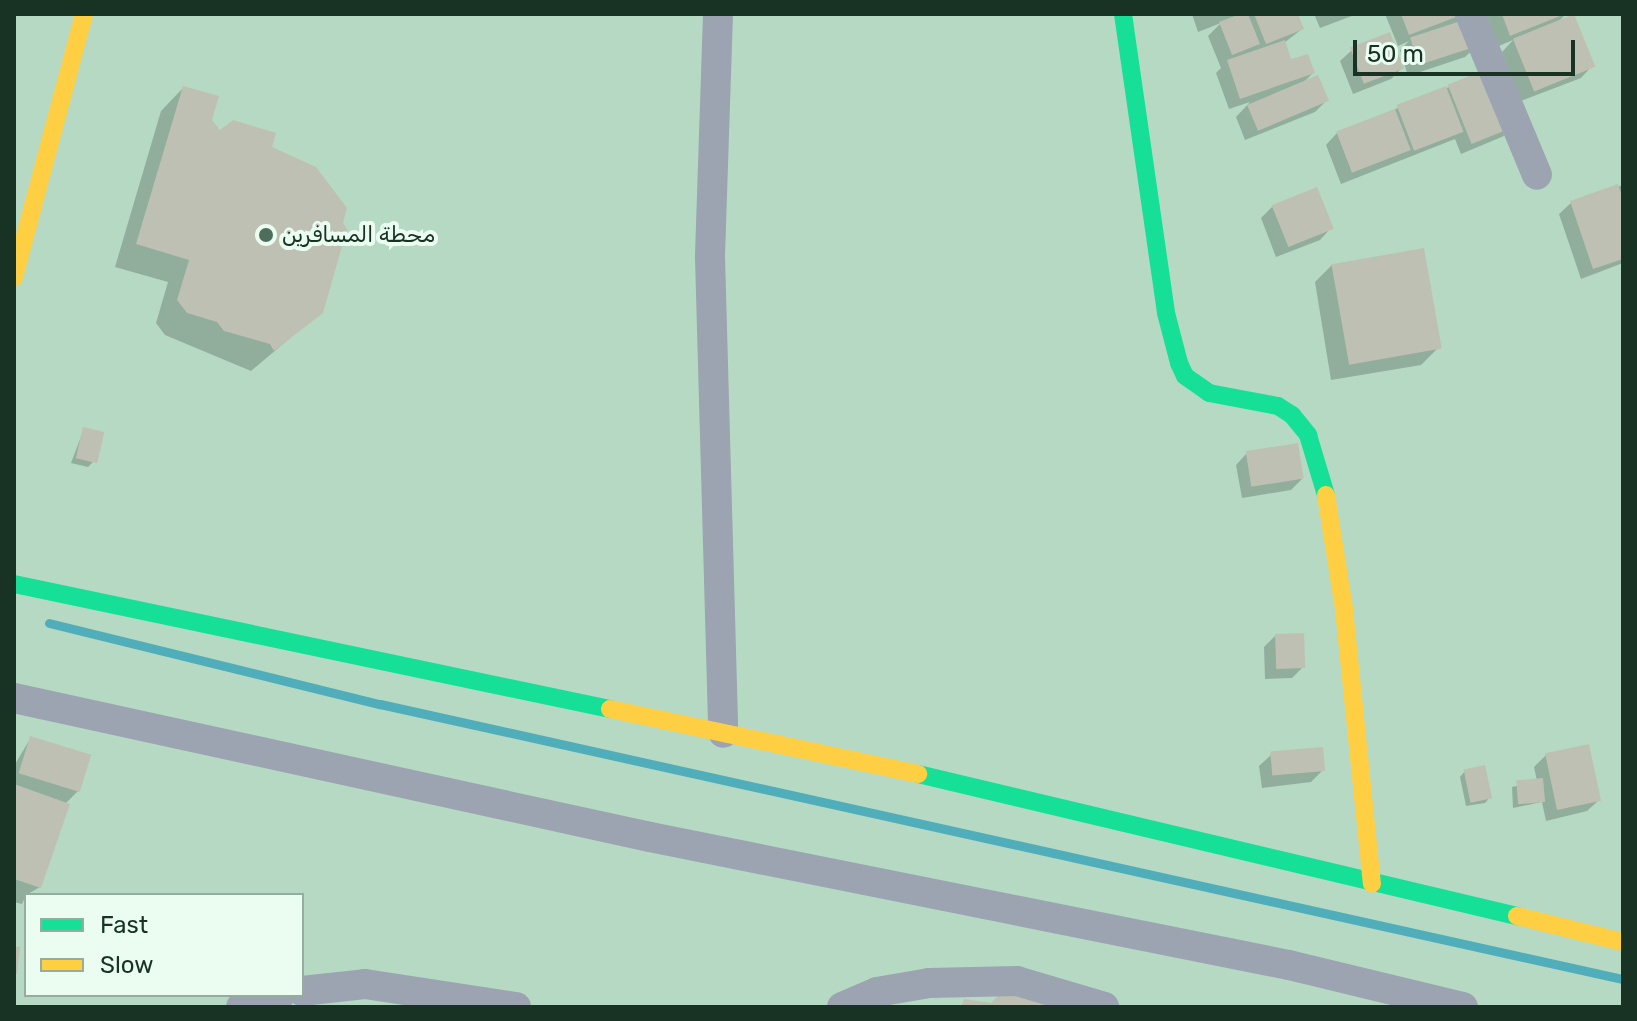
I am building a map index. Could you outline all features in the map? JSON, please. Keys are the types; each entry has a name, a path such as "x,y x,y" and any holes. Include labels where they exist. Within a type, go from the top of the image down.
{"street":[{"path":"14,277 84,14"},
{"path":"718,14 710,257 723,733"},
{"path":"1123,14 1166,313 1179,363 1185,376 1209,393 1278,406 1292,415 1308,435 1323,477 1344,609 1372,884"},
{"path":"1470,14 1537,175"},
{"path":"14,584 973,786 1623,942"},
{"path":"14,698 650,837 1289,965 1463,1007"},
{"path":"842,1007 877,992 929,983 1017,981 1104,1007"},
{"path":"304,991 365,984 516,1007"},
{"path":"241,1007 274,997"}],"building":[{"path":"1248,14 1260,44 1232,55 1219,22"},
{"path":"1254,14 1298,14 1304,29 1266,44"},
{"path":"1401,14 1464,14 1409,35"},
{"path":"1502,14 1565,14 1510,36"},
{"path":"1574,14 1595,67 1534,92 1513,39"},
{"path":"1470,18 1479,46 1419,65 1410,37"},
{"path":"1390,32 1404,68 1364,84 1350,47"},
{"path":"1285,40 1291,59 1308,54 1315,73 1240,99 1227,60"},
{"path":"1494,66 1518,125 1472,144 1448,85"},
{"path":"1318,75 1329,101 1258,131 1247,105"},
{"path":"183,86 219,96 212,120 220,130 233,120 276,133 272,147 316,167 347,208 343,223 347,229 323,313 274,351 270,344 224,331 217,322 187,313 177,300 189,260 136,244"},
{"path":"1446,86 1464,132 1414,151 1397,105"},
{"path":"1395,109 1411,150 1352,173 1336,132"},
{"path":"1618,184 1623,199 1623,259 1593,269 1570,201"},
{"path":"1317,187 1334,229 1288,247 1272,205"},
{"path":"1424,248 1442,348 1349,365 1331,264"},
{"path":"83,427 104,432 97,463 76,458"},
{"path":"1298,443 1304,479 1251,487 1246,451"},
{"path":"1304,633 1305,668 1276,669 1275,634"},
{"path":"30,736 91,755 80,792 19,773"},
{"path":"1589,744 1601,801 1557,810 1545,753"},
{"path":"1323,747 1325,771 1272,776 1270,752"},
{"path":"1485,765 1492,798 1471,803 1463,770"},
{"path":"1543,778 1545,802 1518,804 1516,780"},
{"path":"14,784 70,804 41,888 14,879"},
{"path":"14,946 20,947 17,974 14,974"},
{"path":"1010,983 1067,1007 961,1007 964,999 991,1003"}],"waterway":[{"path":"49,623 380,704 1623,979"}],"traffic: fast":[{"path":"1123,14 1166,313 1179,363 1185,376 1209,393 1278,406 1292,415 1308,435 1326,495"},
{"path":"14,584 610,709"},
{"path":"918,774 1517,916"}],"traffic: slow":[{"path":"14,277 84,14"},
{"path":"1326,495 1344,609 1372,884"},
{"path":"610,709 918,774"},
{"path":"1517,916 1623,942"}],"place":[{"name":"محطة المسافرين","path":"266,235"}]}
